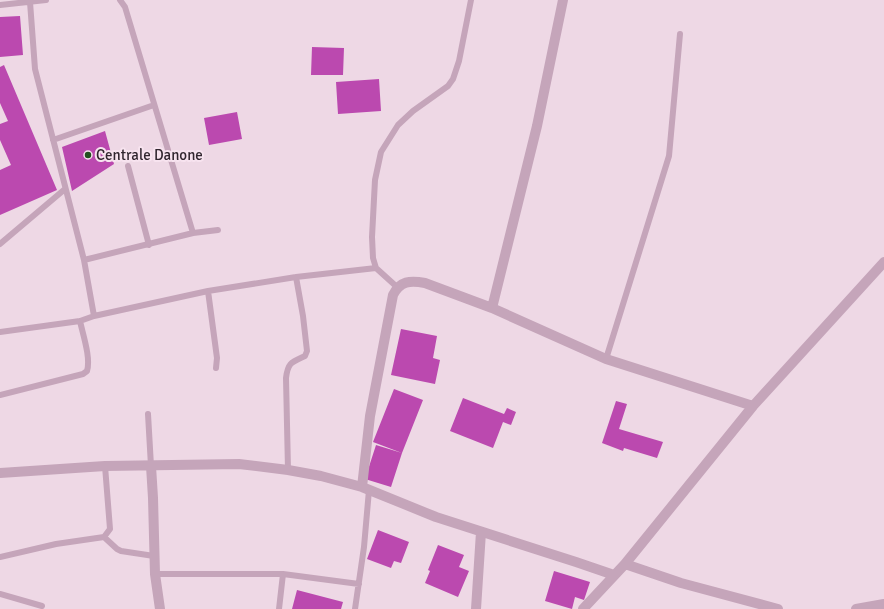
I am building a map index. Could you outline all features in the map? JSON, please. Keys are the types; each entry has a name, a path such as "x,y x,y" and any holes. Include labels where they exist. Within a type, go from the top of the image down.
{"street":[{"path":"492,308 537,126 563,0"},
{"path":"583,609 625,564 753,406 884,262"},
{"path":"366,488 370,416 392,295 397,287 409,282 417,281 425,283 492,308 606,359 753,406"},
{"path":"0,472 105,466 239,464 288,470 322,476 366,488 436,517 569,559 614,575"},
{"path":"151,466 154,574 160,609"},
{"path":"476,609 481,532"},
{"path":"625,564 681,583 778,609"},
{"path":"856,609 884,604"}],"lane":[{"path":"0,5 46,0"},
{"path":"120,0 125,7 193,233"},
{"path":"397,287 376,268 373,258 372,237 375,180 381,152 398,125 413,111 442,90 453,79 459,61 471,0"},
{"path":"30,2 34,68 84,260 94,316"},
{"path":"606,359 669,156 680,34"},
{"path":"53,140 154,105"},
{"path":"128,166 150,245"},
{"path":"0,244 65,189"},
{"path":"84,260 150,245 193,233 218,230"},
{"path":"0,332 80,321 94,316 208,290 296,277 376,268"},
{"path":"288,470 286,378 289,365 305,356 306,351 303,316 296,277"},
{"path":"208,290 217,358 216,368"},
{"path":"0,394 83,374 87,371 88,362 80,321"},
{"path":"148,414 151,466"},
{"path":"0,557 56,544 104,537 110,529 105,466"},
{"path":"355,609 364,547 366,488"},
{"path":"104,537 121,551 154,556"},
{"path":"154,574 283,574 359,584"},
{"path":"279,609 283,574"},
{"path":"0,594 42,606"}],"building":[{"path":"20,16 23,55 0,57 0,17"},
{"path":"312,47 344,48 343,75 311,75"},
{"path":"4,65 57,190 0,215 0,170 11,165 0,140 0,124 8,121 0,103 0,67"},
{"path":"379,79 381,111 338,114 336,82"},
{"path":"237,112 242,139 209,145 204,118"},
{"name":"Centrale Danone","path":"105,131 114,164 72,191 62,147"},
{"path":"401,329 437,336 433,358 440,360 435,384 391,375"},
{"path":"394,389 423,400 402,453 373,442"},
{"path":"463,398 504,414 507,408 516,412 511,425 503,422 493,448 450,431"},
{"path":"616,401 627,404 619,429 663,442 657,458 624,448 623,451 602,443"},
{"path":"376,445 402,453 391,487 365,479"},
{"path":"378,530 409,542 401,563 394,561 391,568 367,559"},
{"path":"438,545 464,555 459,567 469,571 458,597 425,583 430,571 428,570"},
{"path":"554,571 590,582 584,600 575,597 572,609 545,601"},
{"path":"297,590 343,602 341,609 292,609"}],"place":[{"name":"Centrale Danone","path":"88,155"}]}
